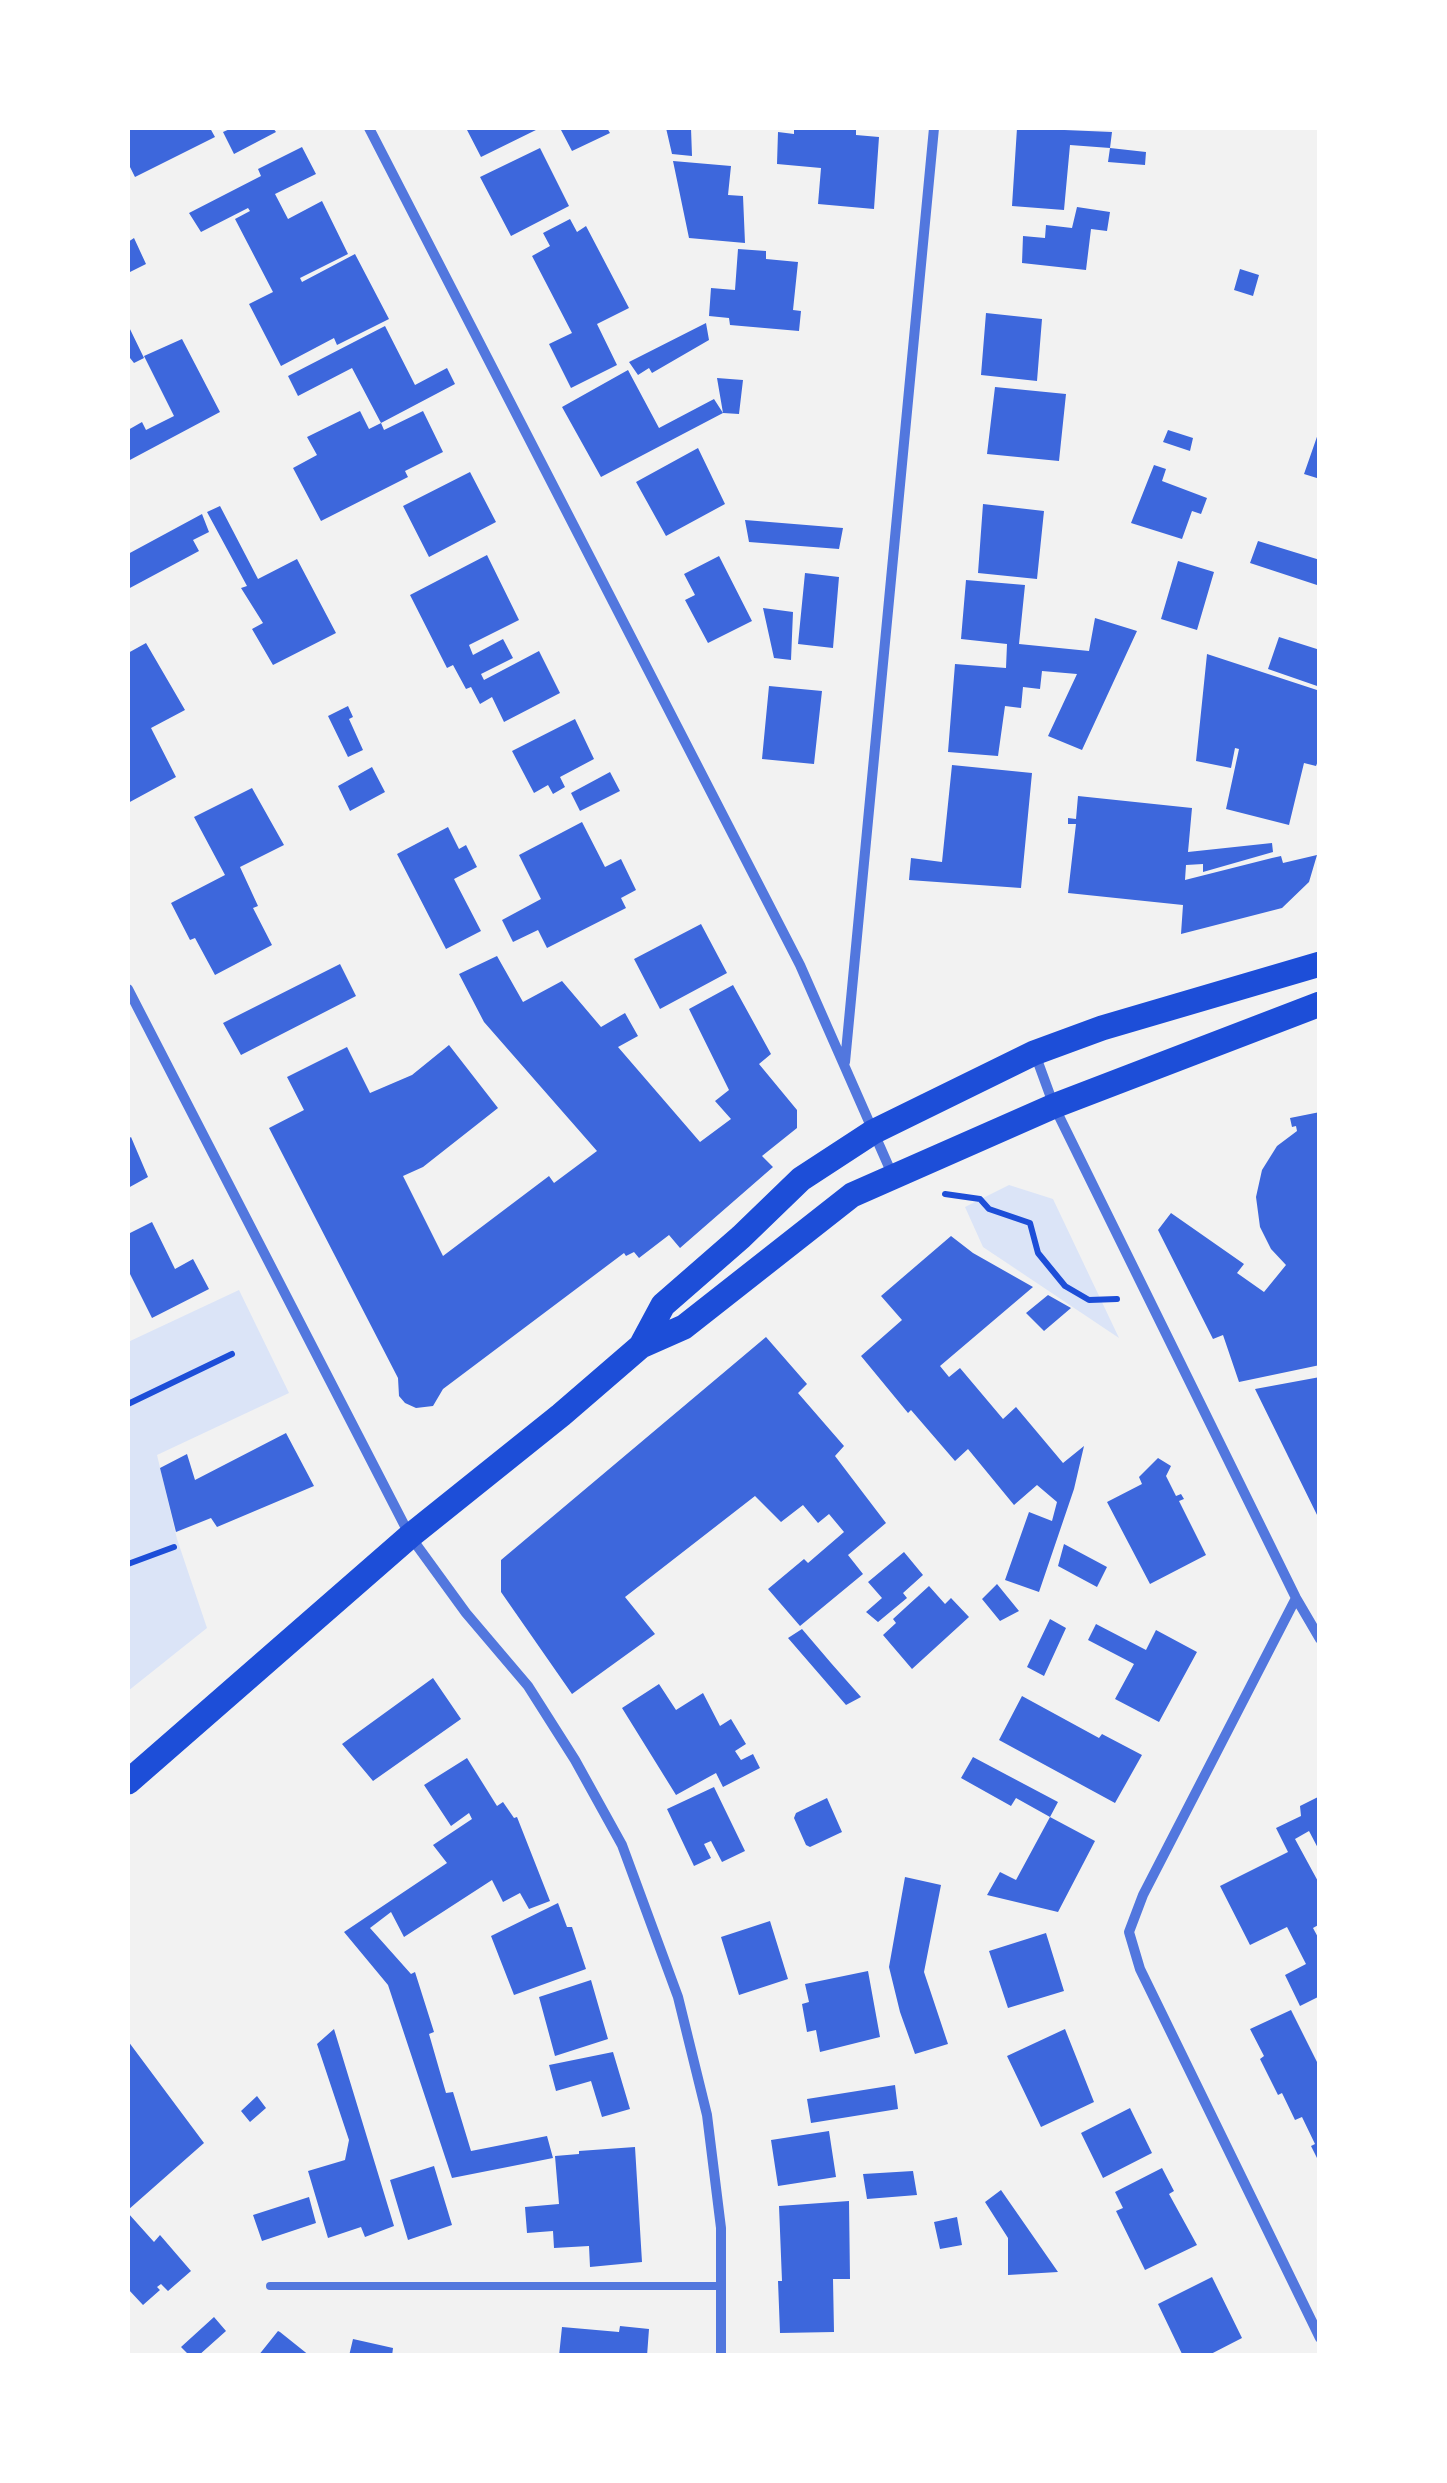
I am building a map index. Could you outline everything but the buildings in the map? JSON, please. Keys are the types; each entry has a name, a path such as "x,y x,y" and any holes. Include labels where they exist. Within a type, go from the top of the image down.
{"main road":[{"path":"641,1346 663,1305 801,1180 872,1132 1034,1053 1102,1028 1320,964"},
{"path":"128,1782 410,1536 562,1415 641,1346 684,1328 852,1195 1054,1106 1320,1004"}],"street":[{"path":"369,128 800,965 892,1175"},
{"path":"845,1063 934,128"},
{"path":"128,989 410,1536 466,1613 528,1686 622,1845 678,1997 706,2115 721,2228 720,2356"},
{"path":"1034,1053 1054,1106 1148,1299 1320,1639"},
{"path":"1296,1598 1143,1895 1130,1932 1140,1969 1320,2338"}],"lane":[{"path":"270,2286 722,2286"}],"path":[{"path":"932,1192 980,1200 989,1210 1030,1223 1038,1253 1065,1286 1089,1300 1148,1299"},
{"path":"128,1404 232,1354"},
{"path":"128,1564 174,1547"}],"shaded area":[{"path":"1009,1185 1053,1199 1119,1338 983,1247 965,1207"},
{"path":"239,1290 289,1393 157,1455 177,1539 207,1628 128,1691 128,1342"}]}
